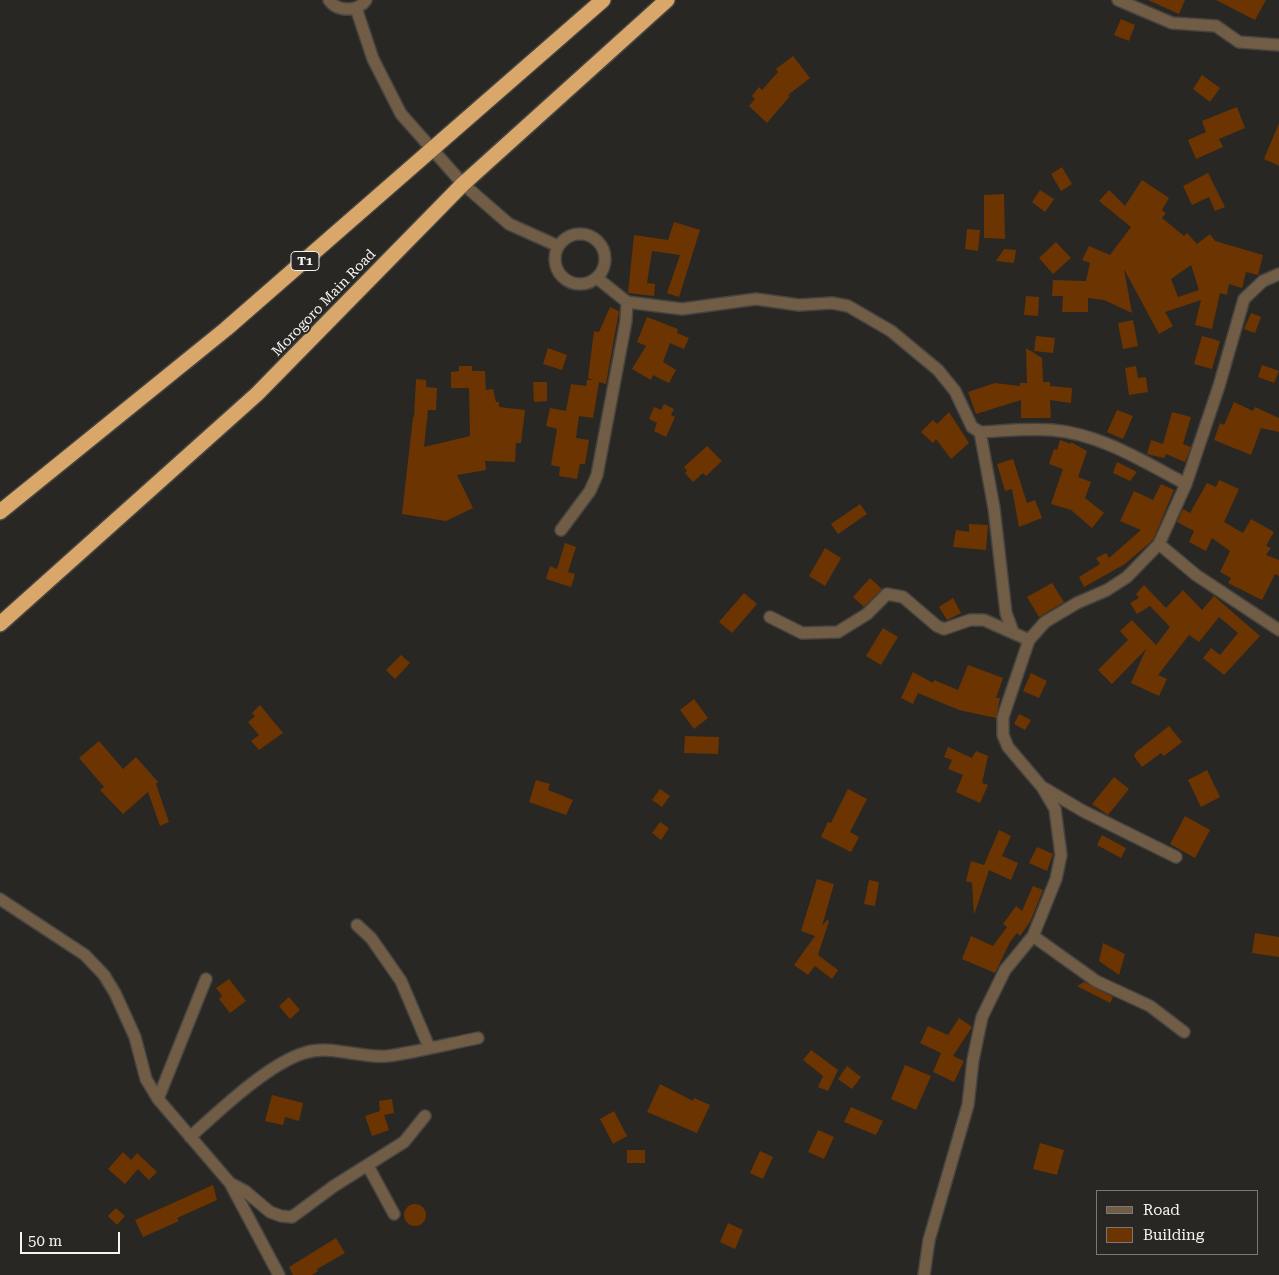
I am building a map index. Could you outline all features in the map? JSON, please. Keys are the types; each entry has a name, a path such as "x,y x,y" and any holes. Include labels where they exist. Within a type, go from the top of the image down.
{"highway":[{"name":"T1","path":"0,512 226,329 603,0"},
{"name":"Morogoro Main Road","path":"0,624 257,394 463,184 667,0"}],"street":[{"path":"329,0 332,4 345,10 356,8 366,0"},
{"path":"1118,0 1172,23 1216,26 1239,42 1279,45"},
{"path":"356,8 373,59 401,114 432,151 463,184 509,224 558,246"},
{"path":"575,234 590,236 596,239 605,258 597,278 584,284 570,282 564,278 559,273 554,260 558,246 563,240 575,234"},
{"path":"924,1275 930,1240 968,1105 973,1060 982,1017 1005,970 1033,936 1056,878 1061,855 1055,809 1042,787 1008,747 1002,735 1003,717 1030,640 1045,622 1127,577 1159,544 1186,484 1220,386 1244,298 1263,281 1279,274"},
{"path":"597,278 626,302 682,309 756,299 799,305 832,302 848,306 891,331 938,370 955,391 972,427 980,432 1053,430 1093,438 1107,443 1186,484"},
{"path":"562,530 590,491 597,475 626,321 626,302"},
{"path":"980,432 994,508 1006,613 1013,632"},
{"path":"1159,544 1196,574 1279,630"},
{"path":"770,617 802,633 838,632 867,614 887,594 903,597 937,626 944,629 970,620 984,620 1030,640"},
{"path":"1042,787 1176,857"},
{"path":"0,899 85,955 104,975 115,993 135,1037 146,1079 158,1098 230,1183 279,1275"},
{"path":"357,925 370,938 401,981 429,1047"},
{"path":"1033,936 1096,981 1150,1006 1184,1032"},
{"path":"158,1098 206,980"},
{"path":"190,1137 246,1088 284,1062 304,1053 318,1050 386,1056 478,1038"},
{"path":"230,1183 245,1191 270,1212 292,1217 334,1186 404,1142 426,1116"},
{"path":"368,1166 394,1214"}],"building":[{"path":"1148,0 1185,0 1179,14"},
{"path":"1216,0 1266,0 1255,20"},
{"path":"1121,19 1135,25 1129,41 1114,35"},
{"path":"793,56 810,78 788,95 790,96 767,123 749,106 755,99 752,96 759,87 762,90 778,72 776,69"},
{"path":"1202,75 1220,88 1210,102 1193,89"},
{"path":"1237,107 1245,128 1219,139 1223,147 1196,159 1188,140 1206,132 1202,121"},
{"path":"1279,123 1279,166 1264,159"},
{"path":"1062,167 1072,184 1061,191 1051,174"},
{"path":"1208,173 1225,207 1215,211 1209,197 1192,205 1183,186"},
{"path":"1142,180 1169,198 1162,210 1166,213 1162,218 1184,236 1187,233 1197,244 1210,234 1215,241 1263,255 1258,275 1246,272 1242,288 1229,284 1227,295 1220,293 1212,329 1195,325 1201,300 1165,312 1173,326 1159,334 1124,269 1132,313 1104,300 1088,298 1088,312 1062,312 1063,296 1052,296 1053,280 1086,281 1090,263 1082,260 1089,246 1110,255 1131,227 1099,201 1109,190 1125,206","holes":["1191,265 1199,290 1178,297 1171,279"]},
{"path":"1040,190 1054,199 1045,212 1032,202"},
{"path":"1004,194 1005,239 984,238 984,195"},
{"path":"674,222 700,230 679,297 667,293 680,255 652,251 647,283 655,284 654,296 628,293 634,235 668,240"},
{"path":"967,229 980,230 978,251 965,249"},
{"path":"1056,242 1071,258 1053,274 1039,258"},
{"path":"1004,249 1016,250 1014,263 996,261"},
{"path":"1026,296 1039,297 1038,316 1024,315"},
{"path":"610,307 619,311 606,384 599,382 593,418 579,416 576,438 589,440 585,464 580,464 577,479 559,476 560,467 551,465 557,429 546,426 550,408 566,411 571,384 586,386 587,380 593,380 588,378 594,331 599,332"},
{"path":"1251,313 1261,317 1255,333 1244,329"},
{"path":"647,317 678,329 677,333 689,338 684,349 670,343 663,362 676,370 669,383 653,375 651,380 632,369 646,346 637,342"},
{"path":"1133,320 1138,346 1123,349 1118,323"},
{"path":"1036,336 1055,338 1053,353 1034,351"},
{"path":"1202,336 1220,341 1212,369 1194,364"},
{"path":"548,348 567,355 562,370 543,364"},
{"path":"1026,348 1042,358 1043,382 1050,382 1050,386 1072,388 1071,403 1050,400 1051,418 1021,418 1021,400 976,414 968,392 995,383 1020,386 1020,383 1027,383"},
{"path":"1262,365 1279,371 1274,383 1258,377"},
{"path":"459,366 472,366 472,371 485,371 486,390 493,389 496,402 499,402 499,407 525,410 521,443 516,443 515,462 485,461 486,470 457,475 473,508 446,521 402,514 414,417 416,379 426,380 426,387 437,388 436,410 428,410 424,447 470,436 469,388 451,388 451,372 459,371"},
{"path":"1136,366 1138,378 1146,377 1148,392 1129,395 1125,368"},
{"path":"533,382 547,382 547,401 534,402"},
{"path":"1234,402 1253,411 1255,407 1279,418 1279,432 1261,428 1251,455 1214,440 1220,423 1224,425"},
{"path":"664,404 674,409 671,415 675,417 666,437 654,431 657,423 649,419 654,407 661,410"},
{"path":"1117,410 1133,416 1123,439 1107,432"},
{"path":"949,412 969,443 951,459 936,439 933,443 921,432 933,420 937,424"},
{"path":"1172,412 1191,417 1183,444 1191,447 1185,462 1166,454 1164,458 1147,454 1151,440 1163,444"},
{"path":"1060,440 1071,444 1071,442 1087,451 1078,477 1091,482 1085,498 1104,513 1092,528 1071,510 1051,504 1063,469 1049,464 1054,449 1057,450"},
{"path":"707,446 722,461 706,476 703,473 693,482 685,473 687,471 684,467"},
{"path":"1013,459 1027,503 1035,500 1042,518 1019,527 1012,489 1005,491 997,464"},
{"path":"1117,462 1137,472 1130,481 1113,473"},
{"path":"1219,480 1239,489 1224,522 1243,533 1251,519 1274,532 1266,546 1271,548 1266,555 1279,560 1279,576 1275,574 1262,600 1228,583 1231,578 1220,572 1230,551 1212,538 1206,551 1189,542 1194,531 1177,522 1183,509 1190,513 1207,483 1216,487"},
{"path":"1161,484 1174,490 1153,540 1125,564 1084,587 1079,577 1100,564 1096,558 1106,553 1109,558 1141,530 1120,521 1134,491 1153,500"},
{"path":"860,504 867,514 838,534 831,524"},
{"path":"969,524 988,525 986,550 953,547 956,530 969,532"},
{"path":"565,543 576,547 568,572 575,574 571,587 546,579 550,566 557,569"},
{"path":"825,548 841,558 825,586 809,576"},
{"path":"870,578 882,589 864,607 853,597"},
{"path":"1052,583 1064,602 1039,617 1027,597"},
{"path":"1144,585 1166,608 1183,590 1202,610 1214,596 1260,636 1224,675 1203,658 1211,648 1220,655 1238,633 1219,617 1199,642 1189,635 1158,675 1167,679 1159,696 1131,683 1146,649 1112,684 1098,670 1128,640 1120,631 1132,620 1156,645 1170,627 1150,606 1137,614 1130,603 1139,598 1136,594"},
{"path":"744,593 757,604 732,633 719,622"},
{"path":"953,598 961,613 947,620 939,607"},
{"path":"883,628 898,637 881,665 866,656"},
{"path":"401,655 410,663 395,679 386,670"},
{"path":"968,665 1003,678 996,698 1000,698 996,718 959,710 918,693 913,704 901,698 913,672 933,683 934,680 958,690"},
{"path":"1031,673 1047,681 1039,698 1023,691"},
{"path":"694,699 708,718 694,729 680,710"},
{"path":"260,705 283,733 259,750 251,741 259,735 248,722 255,716 252,713"},
{"path":"1019,714 1031,720 1025,730 1014,724"},
{"path":"1169,726 1182,742 1164,756 1161,753 1142,767 1134,756 1136,752"},
{"path":"685,736 719,737 718,754 684,753"},
{"path":"99,741 123,769 136,757 158,782 156,784 169,822 160,826 148,792 123,814 100,790 104,787 79,758"},
{"path":"948,747 972,758 976,751 988,756 982,783 988,785 980,803 956,792 963,775 948,769 952,760 944,757"},
{"path":"1207,770 1220,797 1201,807 1188,780"},
{"path":"1114,777 1129,789 1108,815 1092,804"},
{"path":"536,780 550,784 548,790 573,800 566,815 529,802"},
{"path":"660,789 670,796 662,807 652,800"},
{"path":"848,789 867,799 850,832 859,837 851,852 821,837 828,822 831,823"},
{"path":"1185,816 1210,830 1195,858 1170,844"},
{"path":"660,822 669,828 661,840 652,833"},
{"path":"999,830 1011,836 1002,856 1018,863 1011,880 989,870 974,915 972,883 966,881 971,861 984,865"},
{"path":"1102,835 1126,848 1121,858 1097,845"},
{"path":"1037,847 1053,854 1047,871 1029,863"},
{"path":"817,879 834,884 822,926 827,920 829,921 818,955 838,970 832,979 815,966 808,975 794,965 815,936 801,931"},
{"path":"869,880 879,882 875,906 864,904"},
{"path":"1033,886 1043,890 1030,922 1020,936 1017,933 1010,942 995,973 962,959 971,936 993,946 1007,927 1003,924 1016,906 1022,911"},
{"path":"1255,933 1279,937 1279,957 1252,953"},
{"path":"1103,943 1125,954 1119,975 1099,961"},
{"path":"229,979 246,1001 230,1013 219,999 222,996 216,988"},
{"path":"1084,982 1113,997 1110,1003 1077,986"},
{"path":"289,997 300,1010 290,1019 279,1006"},
{"path":"959,1018 972,1027 953,1056 964,1061 954,1082 933,1072 941,1053 920,1043 928,1026 948,1035"},
{"path":"811,1050 838,1070 828,1091 818,1087 823,1076 803,1060"},
{"path":"905,1065 931,1076 916,1110 891,1099"},
{"path":"847,1066 861,1077 852,1089 838,1079"},
{"path":"660,1084 693,1101 694,1098 710,1105 697,1133 647,1112"},
{"path":"272,1095 303,1103 299,1121 285,1117 283,1125 265,1121"},
{"path":"392,1099 394,1113 384,1115 389,1130 372,1136 365,1116 380,1111 379,1101"},
{"path":"851,1107 883,1121 876,1135 844,1122"},
{"path":"614,1111 627,1136 613,1144 600,1119"},
{"path":"818,1130 834,1137 824,1159 808,1152"},
{"path":"1040,1143 1064,1150 1057,1175 1033,1169"},
{"path":"627,1150 645,1150 645,1163 627,1163"},
{"path":"760,1151 773,1157 763,1179 750,1173"},
{"path":"123,1152 131,1160 137,1153 157,1172 149,1180 138,1169 125,1184 108,1169"},
{"path":"213,1185 217,1200 177,1218 179,1221 143,1237 135,1220"},
{"path":"415,1204 425,1211 426,1215 419,1225 415,1226 405,1219 404,1215 411,1205"},
{"path":"116,1208 125,1216 117,1225 108,1216"},
{"path":"728,1223 743,1230 735,1249 720,1242"},
{"path":"336,1238 345,1253 317,1269 318,1271 312,1275 293,1275 289,1267"}]}
